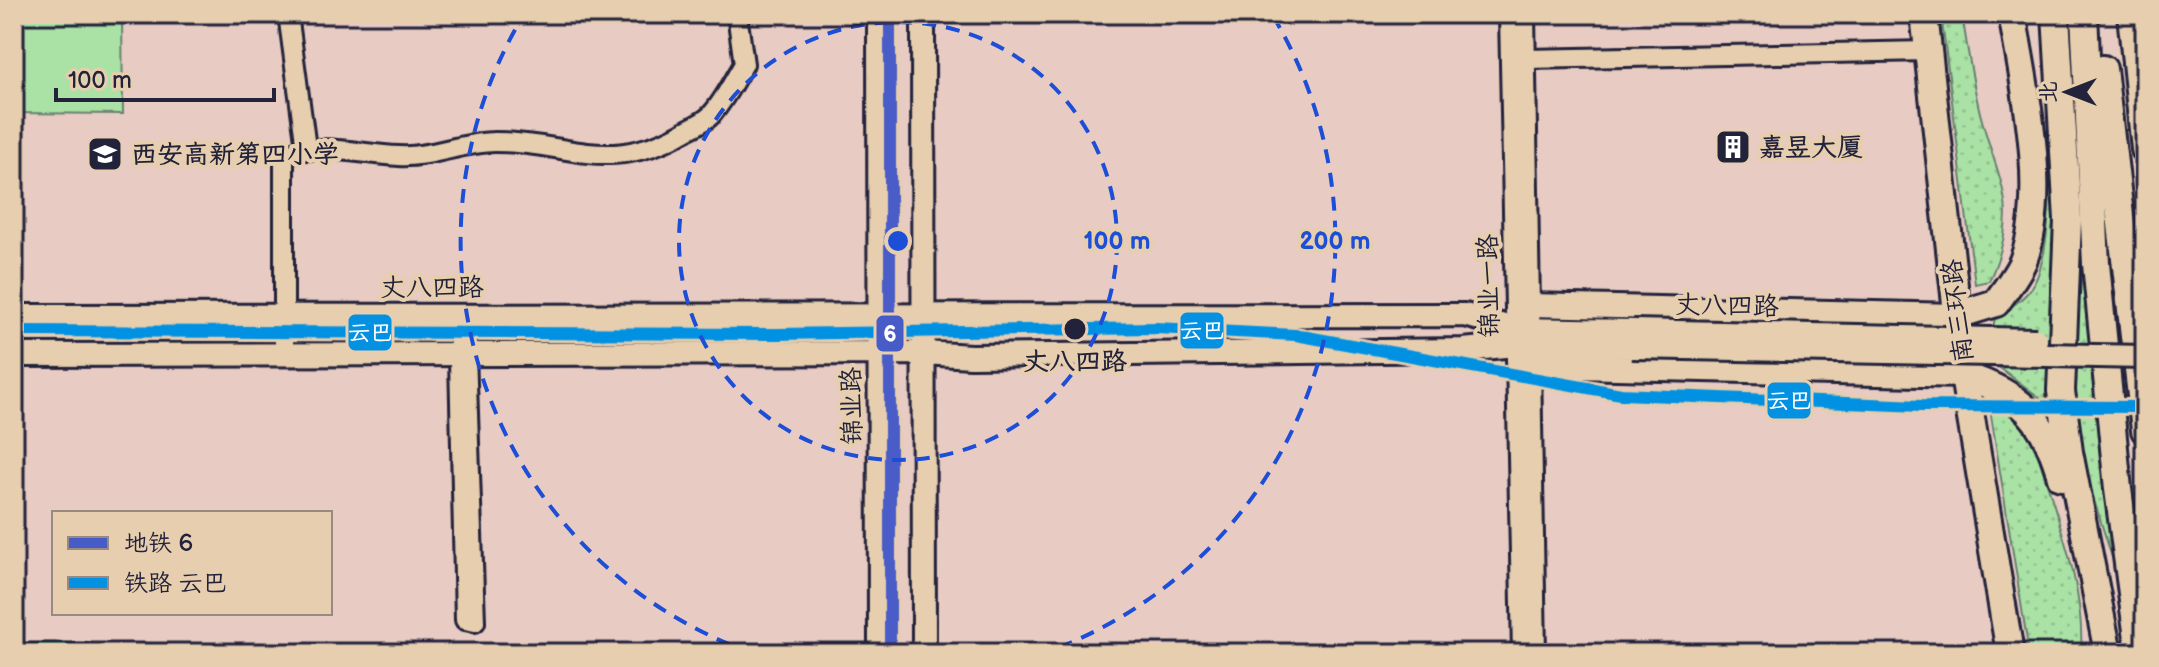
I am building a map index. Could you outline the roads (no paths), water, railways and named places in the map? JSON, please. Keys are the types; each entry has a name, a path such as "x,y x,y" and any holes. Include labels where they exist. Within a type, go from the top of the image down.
{"highway":[{"name":"南三环路","path":"1924,14 1964,376 2010,653"},
{"path":"1957,315 1996,303 2023,262 2031,225 2033,138 2012,14"},
{"path":"2056,14 2068,220 2061,391 2069,452 2108,653"},
{"path":"2084,14 2096,264 2118,489 2140,653"},
{"path":"2097,14 2145,430"},
{"path":"2131,14 2145,149"},
{"path":"1964,376 1999,386 2039,424 2056,458 2108,653"}],"main road":[{"name":"锦业路","path":"879,14 880,653"},
{"path":"923,14 924,653"},
{"path":"1529,305 1957,315"},
{"name":"丈八四路","path":"14,316 1465,315 1524,342"},
{"name":"丈八四路","path":"1633,339 2145,357"},
{"name":"丈八四路","path":"14,355 924,353 971,356 1463,350 1524,342 1633,339 2145,342"},
{"path":"1524,342 1964,376"}],"street":[{"path":"288,14 306,148"},
{"path":"284,354 284,154 306,148 336,147 401,157 470,143 499,142 628,155 660,144 710,117 744,64 737,14"},
{"name":"锦业一路","path":"1509,14 1536,653"},
{"name":"锦业一路","path":"1522,653 1524,342 1529,305 1525,14"},
{"path":"1526,59 1928,51"},
{"path":"462,353 475,622 465,620 462,353 464,315"}],"metro line":[{"name":"6","path":"890,14 890,653"}],"rail line":[{"name":"云巴","path":"14,331 777,334 1156,328 1296,335 1621,394 1922,406 2145,407"}],"place":[{"name":"嘉昱大厦","path":"1733,147"},
{"name":"西安高新第四小学","path":"105,154"},
{"name":"丈八四路","path":"1075,329"}]}
